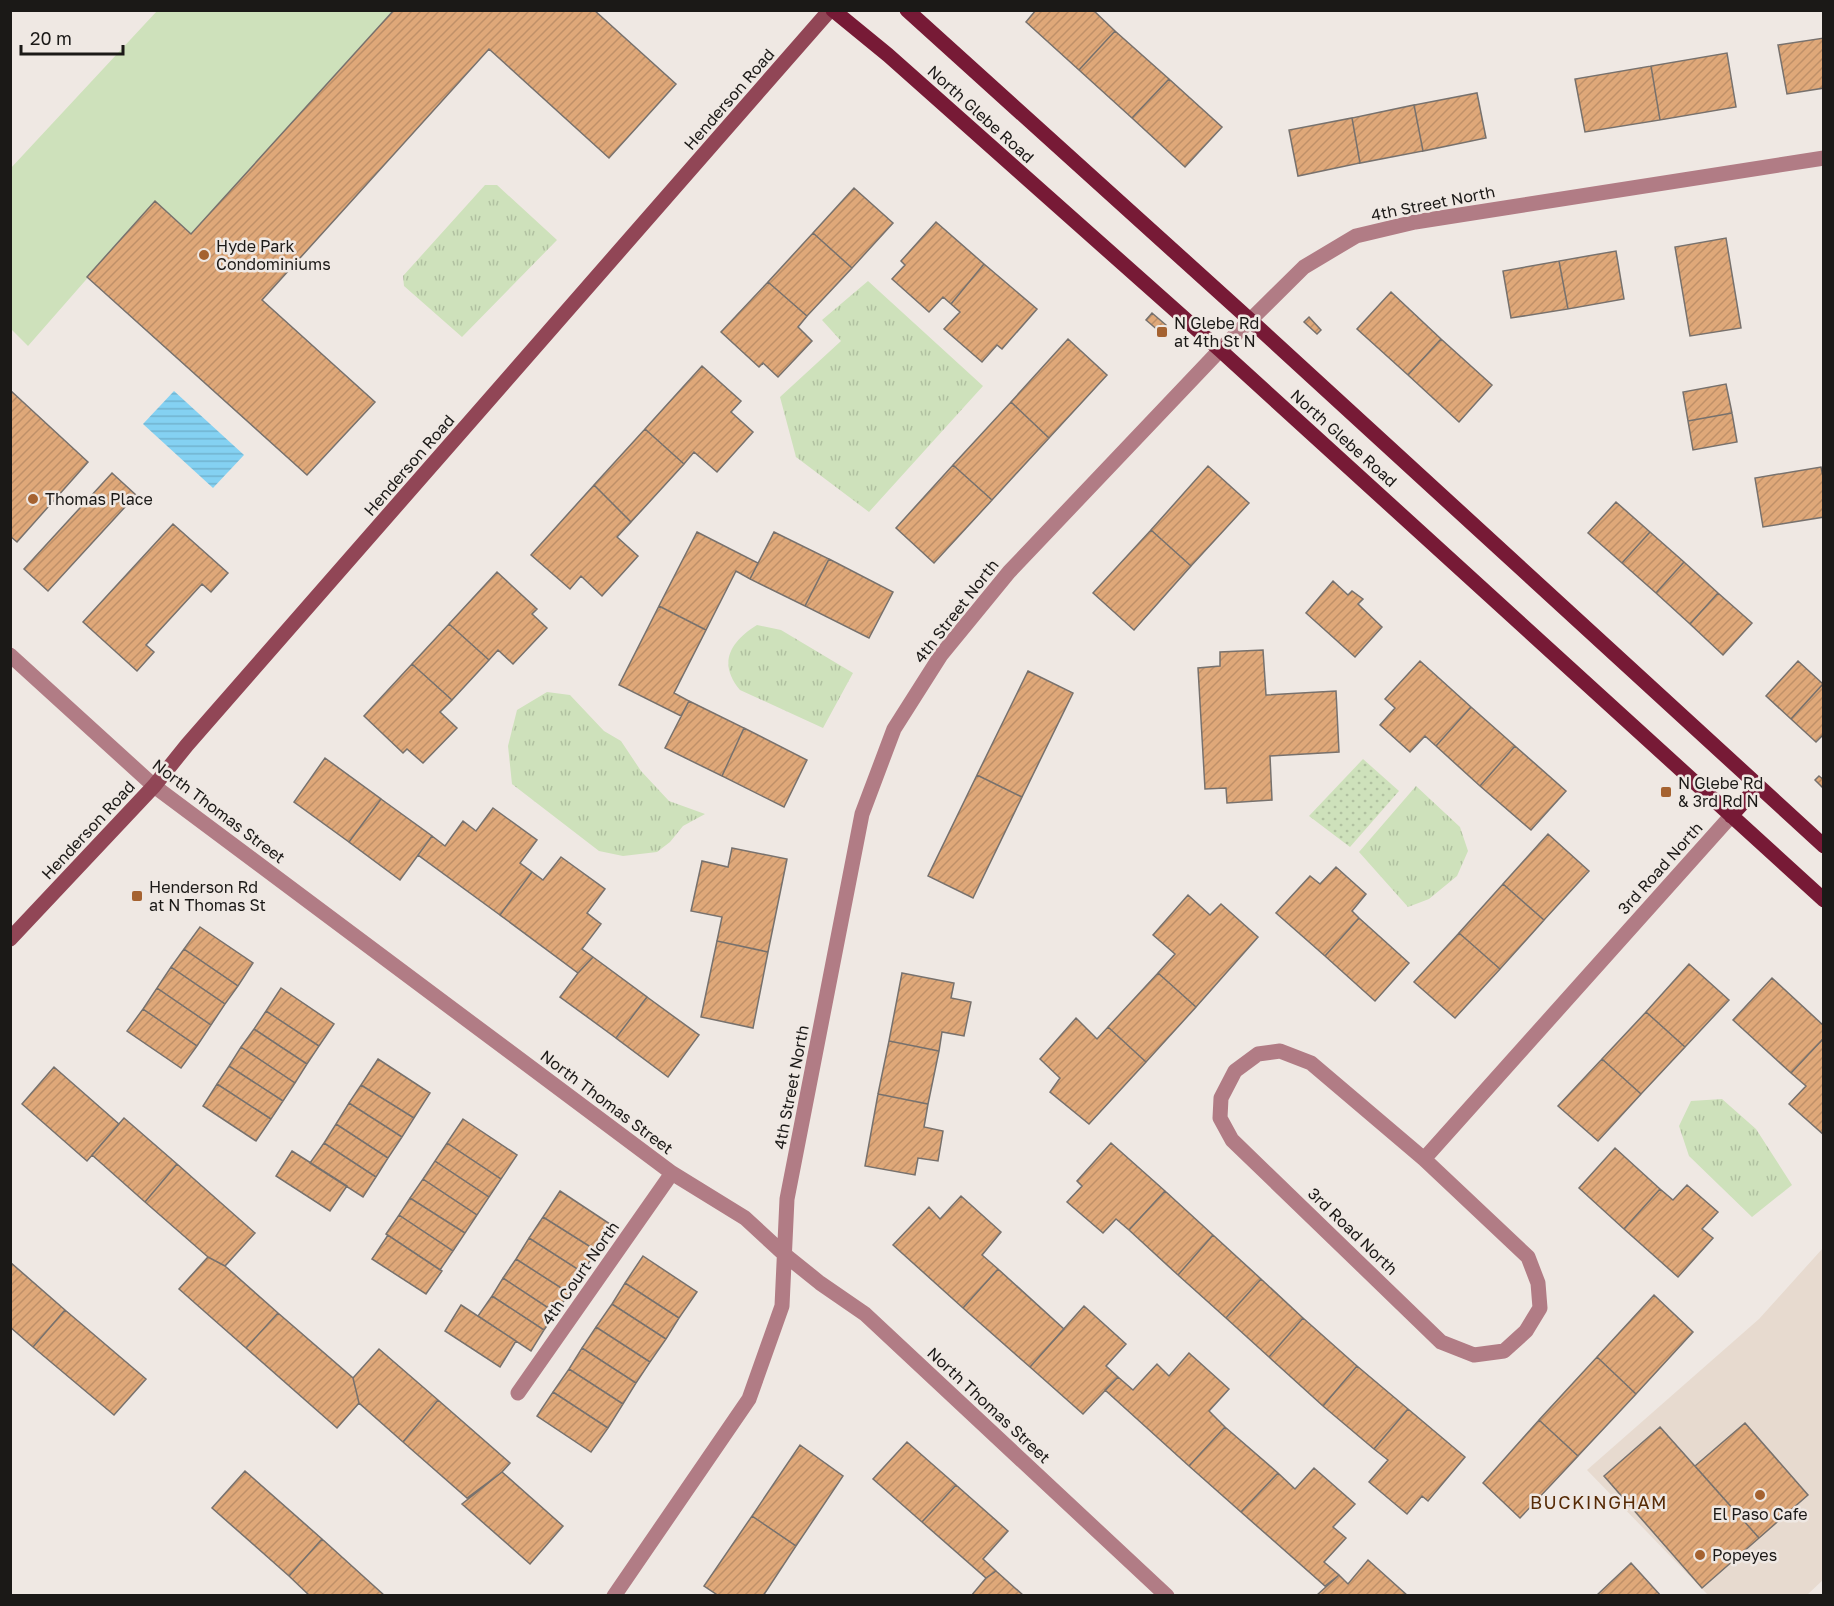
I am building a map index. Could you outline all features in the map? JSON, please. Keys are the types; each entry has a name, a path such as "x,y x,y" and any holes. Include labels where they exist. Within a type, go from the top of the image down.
{"main road":[{"name":"North Glebe Road","path":"831,10 888,55 1220,350 1824,900"},
{"name":"North Glebe Road","path":"907,10 1250,320 1824,846"},
{"path":"1731,816 1758,786"}],"street":[{"name":"Henderson Road","path":"10,939 154,786 195,736 831,10"},
{"name":"4th Street North","path":"614,1596 749,1399 782,1306 787,1199 862,814 894,729 941,655 1009,572 1220,350 1304,267 1356,236 1415,222 1824,158"},
{"name":"North Thomas Street","path":"10,656 154,786 672,1173 745,1218 820,1283 865,1314 1167,1596"},
{"name":"3rd Road North","path":"1424,1159 1731,816"},
{"name":"3rd Road North","path":"1280,1051 1311,1063 1424,1159 1528,1257 1538,1283 1540,1308 1526,1331 1504,1351 1474,1355 1441,1341 1232,1140 1220,1118 1221,1098 1235,1071 1258,1054 1280,1051"},
{"name":"4th Court North","path":"518,1393 672,1173"}],"shaded area":[{"path":"1823,1248 1824,1579 1807,1595 1708,1595 1587,1470 1759,1319"}],"green space":[{"path":"157,11 394,11 191,234 155,201 28,346 11,329 10,169"},
{"path":"485,185 497,185 557,240 462,337 404,286 403,276"},
{"path":"868,281 983,386 869,512 796,457 780,397 841,341 822,320"},
{"path":"757,625 781,630 853,673 823,728 740,690 733,680 728,662 730,653 740,638"},
{"path":"547,692 570,695 604,731 621,741 641,771 669,801 705,814 683,826 670,842 657,852 623,856 599,851 512,784 508,746 517,710"},
{"path":"1363,759 1399,791 1350,847 1309,816"},
{"path":"1416,786 1460,827 1468,851 1457,876 1429,899 1408,907 1359,852"},
{"path":"1722,1099 1756,1129 1792,1185 1752,1217 1689,1156 1679,1126 1691,1101"}],"water":[{"path":"174,391 244,455 213,488 143,424"}],"building":[{"name":"Hyde Park Condominiums","path":"394,10 594,10 676,84 609,158 489,49 262,300 375,402 307,475 87,277 155,201 191,234"},
{"path":"1036,10 1093,10 1115,31 1079,70 1026,22"},
{"path":"1115,31 1169,79 1132,118 1079,70"},
{"path":"1824,38 1824,88 1787,94 1778,45"},
{"path":"1727,53 1736,107 1660,120 1651,66"},
{"path":"1651,66 1660,120 1585,132 1575,79"},
{"path":"1169,79 1222,127 1185,167 1132,118"},
{"path":"1477,93 1486,138 1423,151 1414,105"},
{"path":"1414,105 1423,151 1360,163 1352,118"},
{"path":"1352,118 1360,163 1298,176 1289,130"},
{"path":"854,188 893,223 852,268 813,233"},
{"path":"936,222 984,264 951,304 943,297 929,312 892,279 905,265 901,261"},
{"path":"813,233 852,268 807,316 768,282"},
{"path":"1726,238 1741,328 1690,336 1675,247"},
{"path":"1616,251 1624,299 1568,309 1559,261"},
{"path":"1559,261 1568,309 1511,318 1503,271"},
{"path":"984,264 1037,309 1002,349 997,345 982,362 944,329 960,312 951,304"},
{"path":"768,282 807,316 798,327 812,341 778,377 763,363 759,367 721,332"},
{"path":"1391,292 1441,339 1408,375 1357,329"},
{"path":"1152,313 1166,325 1160,332 1146,320"},
{"path":"1309,317 1321,330 1317,334 1304,322"},
{"path":"1068,339 1107,375 1049,438 1011,402"},
{"path":"1441,339 1492,385 1459,422 1408,375"},
{"path":"702,366 741,401 731,412 753,432 717,472 694,452 684,464 645,429"},
{"path":"1726,384 1732,413 1688,421 1683,392"},
{"name":"Thomas Place","path":"10,390 88,462 17,542 10,536"},
{"path":"1011,402 1049,438 992,500 953,465"},
{"path":"1732,413 1737,442 1693,450 1688,421"},
{"path":"645,429 684,464 631,522 594,485"},
{"path":"953,465 992,500 934,563 896,528"},
{"path":"1208,466 1249,503 1191,566 1151,530"},
{"path":"1821,467 1824,481 1824,517 1763,527 1755,478"},
{"path":"112,473 136,495 48,591 24,569"},
{"path":"594,485 631,522 617,537 638,556 602,596 581,576 570,589 531,555"},
{"path":"1616,502 1650,532 1622,563 1588,533"},
{"path":"173,524 228,573 211,592 202,584 146,645 154,652 137,671 83,622"},
{"path":"1151,530 1191,566 1134,630 1093,593"},
{"path":"697,532 758,563 750,579 736,571 706,630 659,606"},
{"path":"774,532 829,559 805,606 750,579"},
{"path":"1650,532 1684,562 1656,593 1622,563"},
{"path":"829,559 893,592 869,638 805,606"},
{"path":"1684,562 1718,593 1690,624 1656,593"},
{"path":"497,572 537,609 532,614 547,628 513,664 498,650 489,660 449,624"},
{"path":"1333,581 1348,595 1352,591 1363,599 1358,604 1382,627 1355,657 1306,613"},
{"path":"1718,593 1752,623 1723,655 1690,624"},
{"path":"659,606 706,630 674,693 689,701 681,716 619,685"},
{"path":"449,624 489,660 452,700 412,664"},
{"path":"1263,650 1266,695 1336,691 1339,752 1270,756 1272,800 1227,803 1226,788 1205,789 1198,668 1220,666 1220,652"},
{"path":"1420,661 1471,707 1436,746 1425,736 1410,752 1380,725 1395,708 1385,699"},
{"path":"1798,661 1823,684 1791,719 1766,696"},
{"path":"412,664 452,700 440,712 457,728 423,763 407,749 403,753 364,716"},
{"path":"1028,671 1073,693 1022,797 977,775"},
{"path":"1823,684 1824,734 1816,742 1791,719"},
{"path":"689,701 744,728 722,776 665,748"},
{"path":"1471,707 1515,746 1480,786 1436,746"},
{"path":"744,728 807,760 784,807 722,776"},
{"path":"1515,746 1566,791 1531,830 1480,786"},
{"path":"325,758 381,799 349,842 294,802"},
{"path":"977,775 1022,797 973,898 928,876"},
{"path":"1819,776 1824,780 1824,789 1815,780"},
{"path":"381,799 432,836 400,880 349,842"},
{"path":"493,808 537,840 520,863 532,872 500,915 418,855 432,836 445,846 463,821 476,831"},
{"path":"1548,834 1589,871 1544,920 1503,884"},
{"path":"732,848 787,859 768,952 717,941 722,917 691,911 702,861 728,867"},
{"path":"561,857 605,889 587,913 601,924 582,949 593,957 578,973 500,915 532,872 543,880"},
{"path":"1336,867 1366,894 1352,911 1359,918 1325,956 1276,913 1310,876 1320,884"},
{"path":"1503,884 1544,920 1500,969 1459,933"},
{"path":"1188,895 1210,915 1221,904 1258,937 1196,1007 1158,973 1175,954 1153,935"},
{"path":"1359,918 1409,963 1375,1001 1325,956"},
{"path":"200,927 253,963 238,986 184,949"},
{"path":"1459,933 1500,969 1455,1018 1414,982"},
{"path":"717,941 768,952 753,1028 701,1017"},
{"path":"184,949 238,986 225,1004 171,967"},
{"path":"593,957 647,997 616,1038 560,997"},
{"path":"1689,964 1729,1000 1685,1047 1646,1012"},
{"path":"171,967 225,1004 211,1025 157,988"},
{"path":"902,973 954,983 951,998 971,1002 964,1036 942,1032 939,1051 889,1041"},
{"path":"1158,973 1196,1007 1146,1062 1108,1027"},
{"path":"1772,978 1824,1026 1824,1038 1791,1073 1733,1020"},
{"path":"157,988 211,1025 197,1046 143,1009"},
{"path":"281,988 334,1024 319,1046 266,1011"},
{"path":"647,997 699,1035 668,1077 616,1038"},
{"path":"143,1009 197,1046 181,1068 127,1031"},
{"path":"266,1011 319,1046 307,1064 254,1029"},
{"path":"1646,1012 1685,1047 1641,1094 1602,1059"},
{"path":"1076,1018 1097,1039 1108,1027 1146,1062 1089,1124 1050,1092 1060,1078 1040,1059"},
{"path":"254,1029 307,1064 295,1083 241,1047"},
{"path":"1824,1038 1824,1135 1789,1104 1806,1086 1791,1073"},
{"path":"889,1041 939,1051 928,1104 878,1094"},
{"path":"241,1047 295,1083 283,1101 229,1066"},
{"path":"378,1059 430,1093 414,1118 361,1085"},
{"path":"1602,1059 1641,1094 1598,1141 1558,1106"},
{"path":"229,1066 283,1101 271,1119 217,1084"},
{"path":"54,1067 119,1124 87,1161 22,1104"},
{"path":"217,1084 271,1119 256,1141 203,1106"},
{"path":"361,1085 414,1118 402,1137 349,1103"},
{"path":"878,1094 928,1104 924,1127 943,1131 938,1161 918,1158 915,1175 865,1166"},
{"path":"349,1103 402,1137 388,1158 336,1124"},
{"path":"124,1118 177,1164 145,1202 92,1155"},
{"path":"463,1119 517,1155 501,1179 447,1143"},
{"path":"336,1124 388,1158 376,1177 324,1143"},
{"path":"324,1143 376,1177 363,1197 310,1163"},
{"path":"447,1143 501,1179 489,1197 435,1161"},
{"path":"1111,1143 1165,1191 1129,1230 1116,1219 1103,1233 1067,1202 1082,1186 1077,1181"},
{"path":"1615,1148 1660,1189 1624,1229 1579,1188"},
{"path":"292,1151 347,1186 330,1211 276,1176"},
{"path":"435,1161 489,1197 477,1215 423,1179"},
{"path":"177,1164 255,1233 225,1266 208,1257 145,1202"},
{"path":"423,1179 477,1215 465,1233 410,1198"},
{"path":"1687,1185 1718,1212 1702,1229 1713,1238 1678,1277 1624,1229 1660,1189 1673,1200"},
{"path":"560,1191 613,1226 597,1251 543,1217"},
{"path":"1165,1191 1213,1235 1178,1275 1129,1230"},
{"path":"961,1196 1001,1232 982,1255 998,1269 963,1308 893,1245 929,1207 940,1219"},
{"path":"410,1198 465,1233 453,1251 399,1215"},
{"path":"399,1215 453,1251 440,1270 386,1234"},
{"path":"543,1217 597,1251 582,1272 529,1238"},
{"path":"388,1235 442,1271 426,1294 372,1259"},
{"path":"1213,1235 1261,1279 1226,1318 1178,1275"},
{"path":"529,1238 582,1272 569,1293 516,1259"},
{"path":"643,1256 697,1292 679,1318 625,1283"},
{"path":"208,1257 225,1266 278,1313 246,1348 179,1289"},
{"path":"516,1259 569,1293 556,1313 503,1278"},
{"path":"10,1262 65,1310 33,1347 10,1327"},
{"path":"998,1269 1064,1329 1030,1367 963,1308"},
{"path":"503,1278 556,1313 544,1330 492,1296"},
{"path":"1261,1279 1303,1318 1269,1357 1226,1318"},
{"path":"625,1283 679,1318 666,1339 612,1304"},
{"path":"1654,1295 1693,1332 1636,1394 1597,1357"},
{"path":"492,1296 544,1330 531,1351 478,1316"},
{"path":"612,1304 666,1339 650,1362 596,1327"},
{"path":"461,1305 516,1341 500,1367 445,1331"},
{"path":"1084,1306 1126,1344 1106,1366 1118,1377 1083,1414 1030,1367"},
{"path":"65,1310 146,1379 114,1415 33,1347"},
{"path":"278,1313 353,1378 359,1403 337,1428 246,1348"},
{"path":"1303,1318 1357,1366 1323,1406 1269,1357"},
{"path":"596,1327 650,1362 636,1383 582,1348"},
{"path":"582,1348 636,1383 623,1404 569,1369"},
{"path":"379,1349 438,1400 403,1442 359,1403 353,1378"},
{"path":"1189,1353 1229,1389 1209,1411 1225,1427 1189,1466 1105,1390 1118,1377 1133,1390 1157,1364 1169,1376"},
{"path":"1597,1357 1636,1394 1578,1456 1539,1420"},
{"path":"1357,1366 1408,1409 1374,1449 1323,1406"},
{"path":"569,1369 623,1404 608,1428 553,1392"},
{"path":"553,1392 608,1428 591,1452 537,1416"},
{"path":"438,1400 510,1463 502,1472 467,1498 403,1442"},
{"path":"1408,1409 1465,1457 1428,1501 1422,1496 1407,1514 1369,1482 1388,1460 1374,1449"},
{"path":"1539,1420 1578,1456 1520,1518 1483,1483"},
{"path":"1745,1423 1808,1495 1759,1538 1695,1466"},
{"path":"1225,1427 1278,1473 1241,1512 1189,1466"},
{"path":"1660,1427 1759,1538 1702,1588 1604,1476"},
{"path":"907,1442 956,1485 922,1522 873,1479"},
{"path":"800,1445 843,1476 796,1546 752,1516"},
{"path":"1314,1468 1355,1504 1333,1527 1346,1538 1324,1562 1339,1575 1325,1586 1241,1512 1278,1473 1295,1489"},
{"path":"245,1471 322,1539 289,1576 212,1508"},
{"path":"502,1472 563,1526 530,1564 462,1504"},
{"path":"956,1485 1008,1531 983,1559 996,1571 986,1578 922,1522"},
{"path":"752,1516 796,1546 763,1596 719,1596 704,1586"},
{"path":"322,1539 385,1596 310,1596 289,1576"},
{"path":"1368,1560 1408,1596 1316,1596 1339,1575 1348,1584"},
{"path":"1631,1563 1661,1596 1596,1596"},
{"path":"996,1571 1024,1596 971,1596 986,1578"}],"place":[{"name":"Hyde Park Condominiums","path":"204,255"},
{"name":"N Glebe Rd at 4th St N","path":"1162,332"},
{"name":"Thomas Place","path":"33,499"},
{"name":"N Glebe Rd & 3rd Rd N","path":"1666,792"},
{"name":"Henderson Rd at N Thomas St","path":"137,896"},
{"name":"El Paso Cafe","path":"1760,1495"},
{"name":"Popeyes","path":"1700,1555"}],"district":[{"name":"BUCKINGHAM","path":"1599,1503"}]}
